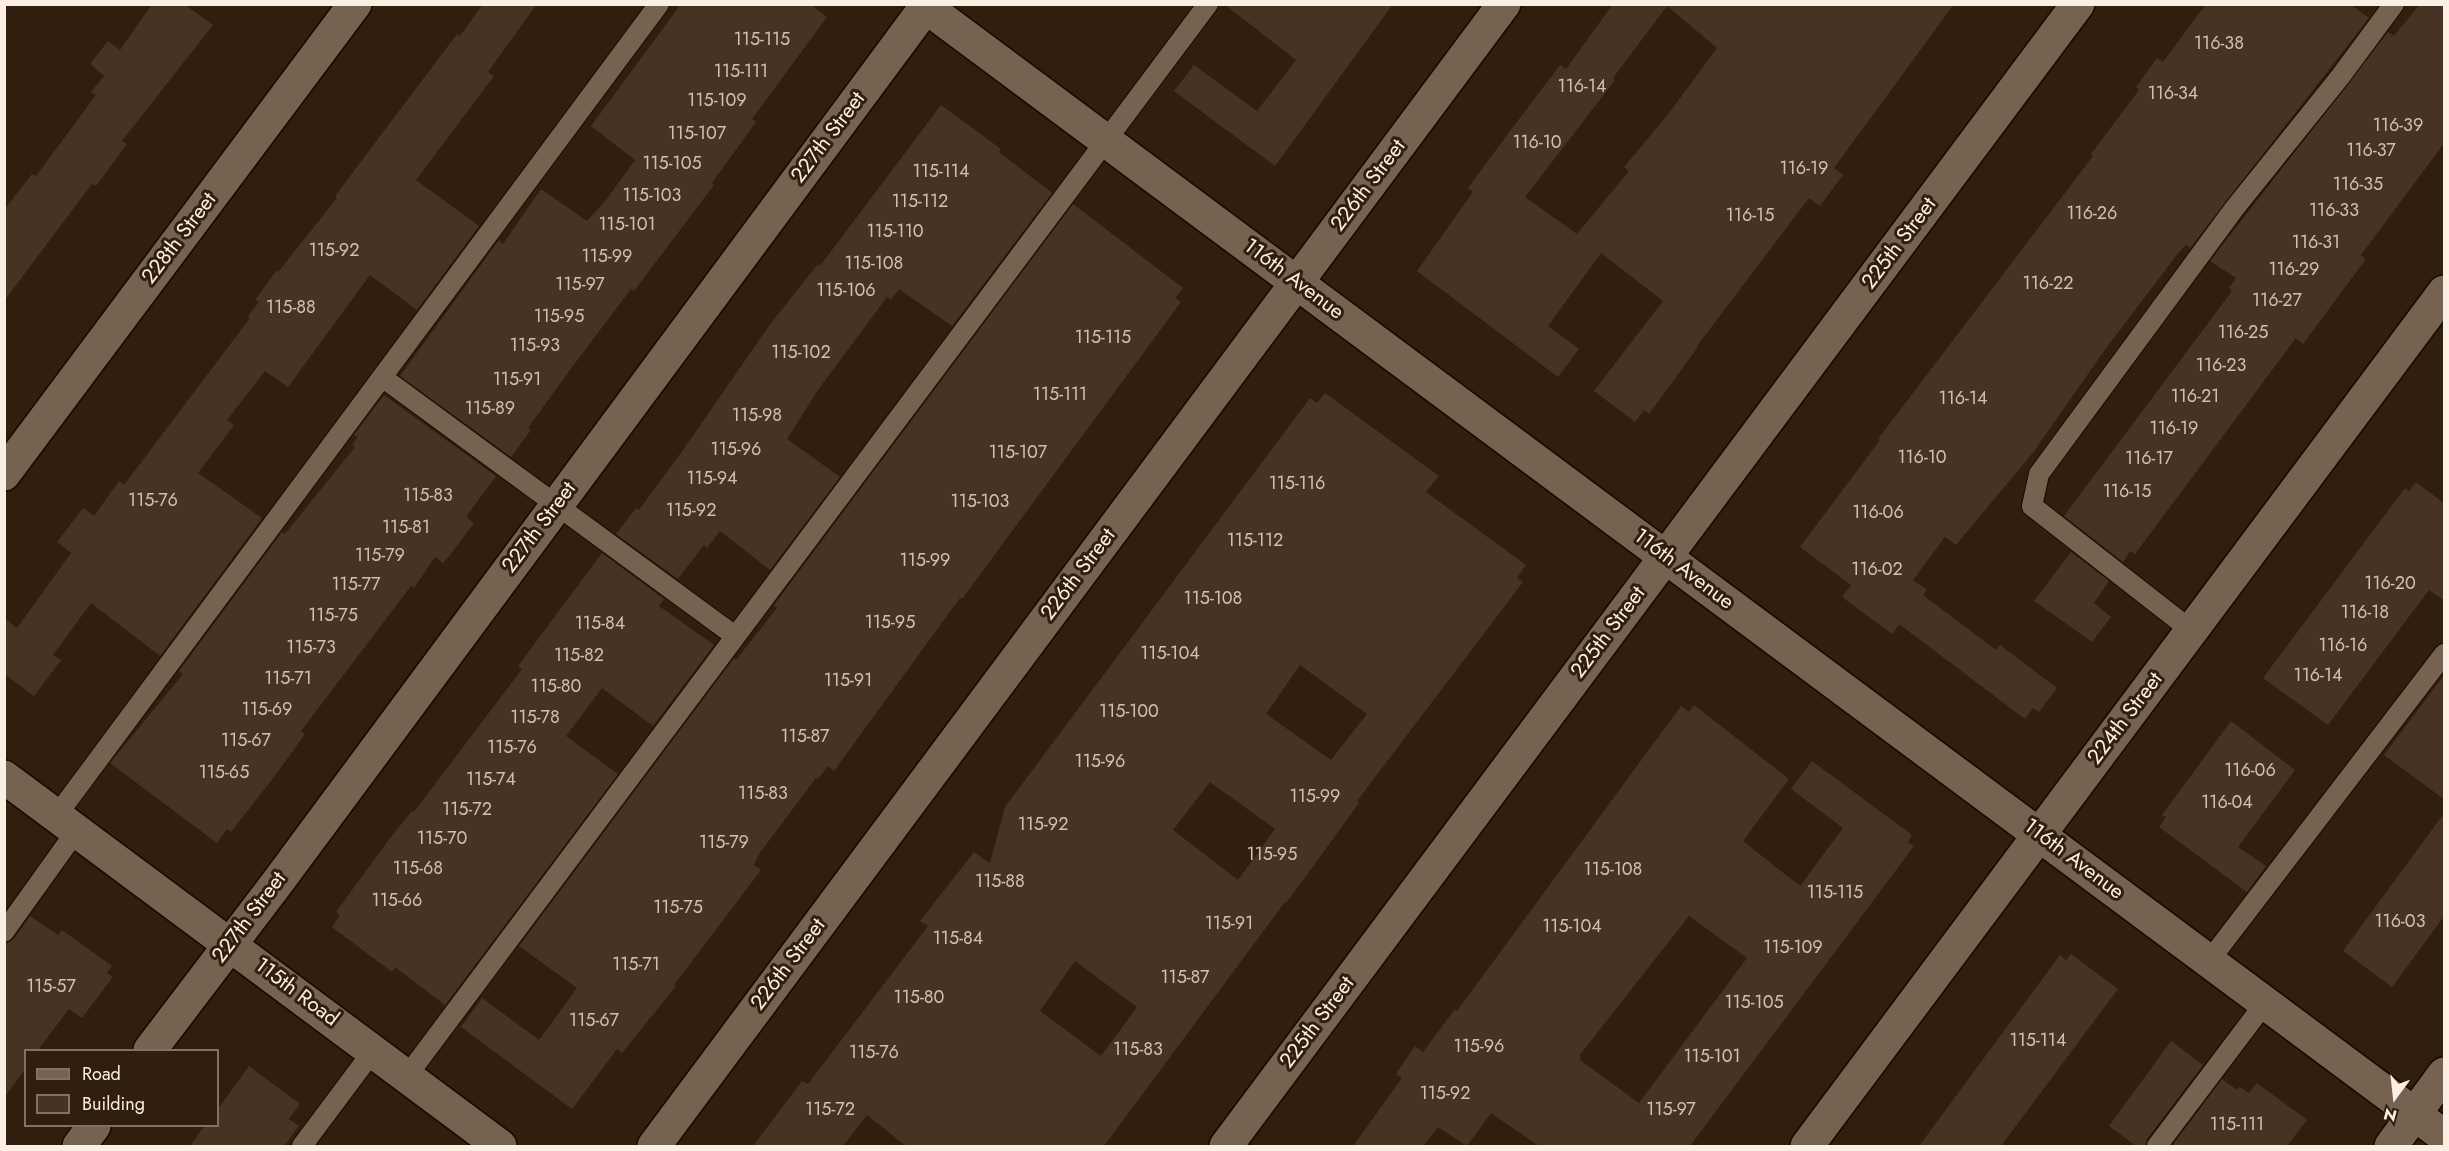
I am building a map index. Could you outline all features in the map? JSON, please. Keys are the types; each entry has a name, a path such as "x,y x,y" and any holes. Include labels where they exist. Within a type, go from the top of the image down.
{"street":[{"name":"228th Street","path":"4,474 355,4"},
{"name":"226th Street","path":"654,1146 1504,4"},
{"name":"225th Street","path":"1226,1146 2078,4"},
{"name":"116th Avenue","path":"925,5 2445,1136"},
{"name":"227th Street","path":"151,1049 556,506 925,5"},
{"name":"224th Street","path":"1807,1146 2192,630 2441,303"},
{"name":"115th Road","path":"4,777 500,1146"},
{"path":"2391,1146 2445,1074"},
{"path":"79,1146 93,1127"}],"lane":[{"path":"4,932 67,823 382,377 659,4"},
{"path":"407,1076 1208,4"},
{"path":"2192,630 2032,506 2039,474 2234,209 2340,77 2394,4"},
{"path":"382,377 735,636"},
{"path":"2209,961 2445,654"},
{"path":"2157,1146 2265,1003"},
{"path":"302,1146 373,1051"}],"building":[{"path":"152,4 184,4 213,25 122,141 127,144 96,186 92,184 4,301 4,210 32,174 36,176 96,95 91,92 104,76 90,64 108,41 120,50"},
{"path":"483,4 537,4 488,72 494,76 416,180 479,226 417,310 370,275 288,387 265,371 227,420 234,425 198,473 262,518 160,656 91,603 53,655 61,660 34,696 4,674 4,618 17,628 71,553 57,542 83,508 94,516 119,481 124,485 250,318 248,316 259,302 255,300 276,271 278,272 337,198 335,196 457,34 460,36"},
{"path":"681,4 810,4 827,17 752,119 756,122 712,183 714,185 634,291 631,289 570,370 528,428 531,430 511,457 400,376 499,240 503,244 541,189 587,221 606,200 635,160 591,126"},
{"path":"1224,4 1393,4 1275,166 1174,91 1194,65 1257,111 1296,60"},
{"path":"1613,4 1954,4 1834,168 1843,175 1820,206 1809,198 1697,346 1649,414 1644,410 1635,422 1594,391 1663,301 1601,253 1548,326 1579,349 1558,377 1417,271 1473,192 1468,188 1507,135 1560,65 1566,69","holes":["1667,6 1717,48 1669,113 1624,167 1629,171 1577,234 1525,197 1615,80 1613,78"]},
{"path":"2206,4 2350,4 2369,18 2190,248 2186,245 2179,252 2104,351 2032,454 1956,545 1945,537 1913,580 1927,590 1923,595 1996,650 2000,645 2057,688 2039,712 2033,708 2025,719 1899,624 1892,634 1842,597 1851,585 1800,547 1880,440 1878,439 2093,156 2091,154 2139,90 2136,87 2157,58 2163,62"},
{"path":"2420,4 2445,4 2445,142 2361,255 2366,259 2303,344 2296,338 2135,554 2130,551 2123,562 2064,516 2232,291 2229,288 2236,278 2210,261 2388,32 2394,36"},
{"path":"941,105 1001,149 999,152 1052,193 952,326 899,289 891,300 887,297 818,390 787,439 840,477 770,570 720,531 707,548 704,545 678,579 616,534 636,508 639,510 771,323 818,264 820,266"},
{"path":"1073,204 1183,288 1175,298 1181,302 834,771 828,766 818,779 816,778 759,854 754,865 761,870 674,985 676,986 622,1053 617,1049 572,1109 461,1027 482,998 539,1040 577,988 519,946 734,658 736,660 777,608 774,605"},
{"path":"1325,393 1439,476 1426,492 1526,565 1517,578 1523,582 1357,801 1359,803 1309,872 1104,1146 906,1146 867,1115 843,1146 753,1146 802,1081 808,1084 928,926 920,921 974,852 990,863 1005,807 1310,398 1317,403","holes":["1300,665 1367,714 1331,760 1266,714","1210,782 1275,829 1238,880 1173,830","1075,961 1137,1007 1101,1056 1040,1011"]},
{"path":"384,395 496,476 466,517 474,523 450,555 443,563 435,557 414,588 411,586 301,731 305,734 277,773 231,832 227,829 217,843 110,763 183,674 179,671 282,532 285,534 355,447 352,445 358,437 354,435"},
{"path":"2416,482 2445,504 2445,601 2429,590 2328,725 2263,678 2405,488 2409,491"},
{"path":"2071,552 2109,581 2094,603 2111,617 2092,642 2034,601"},
{"path":"602,553 664,599 659,606 714,645 653,726 602,688 566,736 618,774 445,1005 395,967 392,972 332,927 340,915 336,912 390,838 412,811 414,812 522,669 518,666"},
{"path":"2445,674 2445,800 2384,755"},
{"path":"1694,705 1789,779 1743,841 1800,886 1843,828 1791,789 1812,761 1912,835 1908,842 1914,846 1690,1146 1539,1146 1491,1113 1467,1146 1438,1127 1423,1146 1353,1146 1402,1078 1396,1074 1415,1046 1423,1052 1455,1009 1457,1011 1681,706 1689,712","holes":["1689,916 1747,958 1639,1103 1580,1060 1579,1056"]},
{"path":"2231,721 2295,770 2238,847 2266,866 2247,892 2159,827 2166,817 2162,815"},
{"path":"2445,812 2445,915 2392,987 2343,951"},
{"path":"30,916 58,935 62,930 112,966 107,973 113,977 82,1018 69,1009 39,1049 24,1049 24,1071 4,1098 4,944 14,939"},
{"path":"2071,954 2118,989 2001,1146 1919,1146 2060,955 2066,960"},
{"path":"2171,1041 2203,1065 2147,1139 2145,1146 2136,1146 2109,1126"},
{"path":"249,1066 300,1104 289,1119 299,1126 284,1146 190,1146 204,1127 219,1127 219,1108"},
{"path":"2222,1079 2237,1090 2240,1087 2249,1093 2257,1083 2307,1120 2287,1146 2172,1146"}]}
